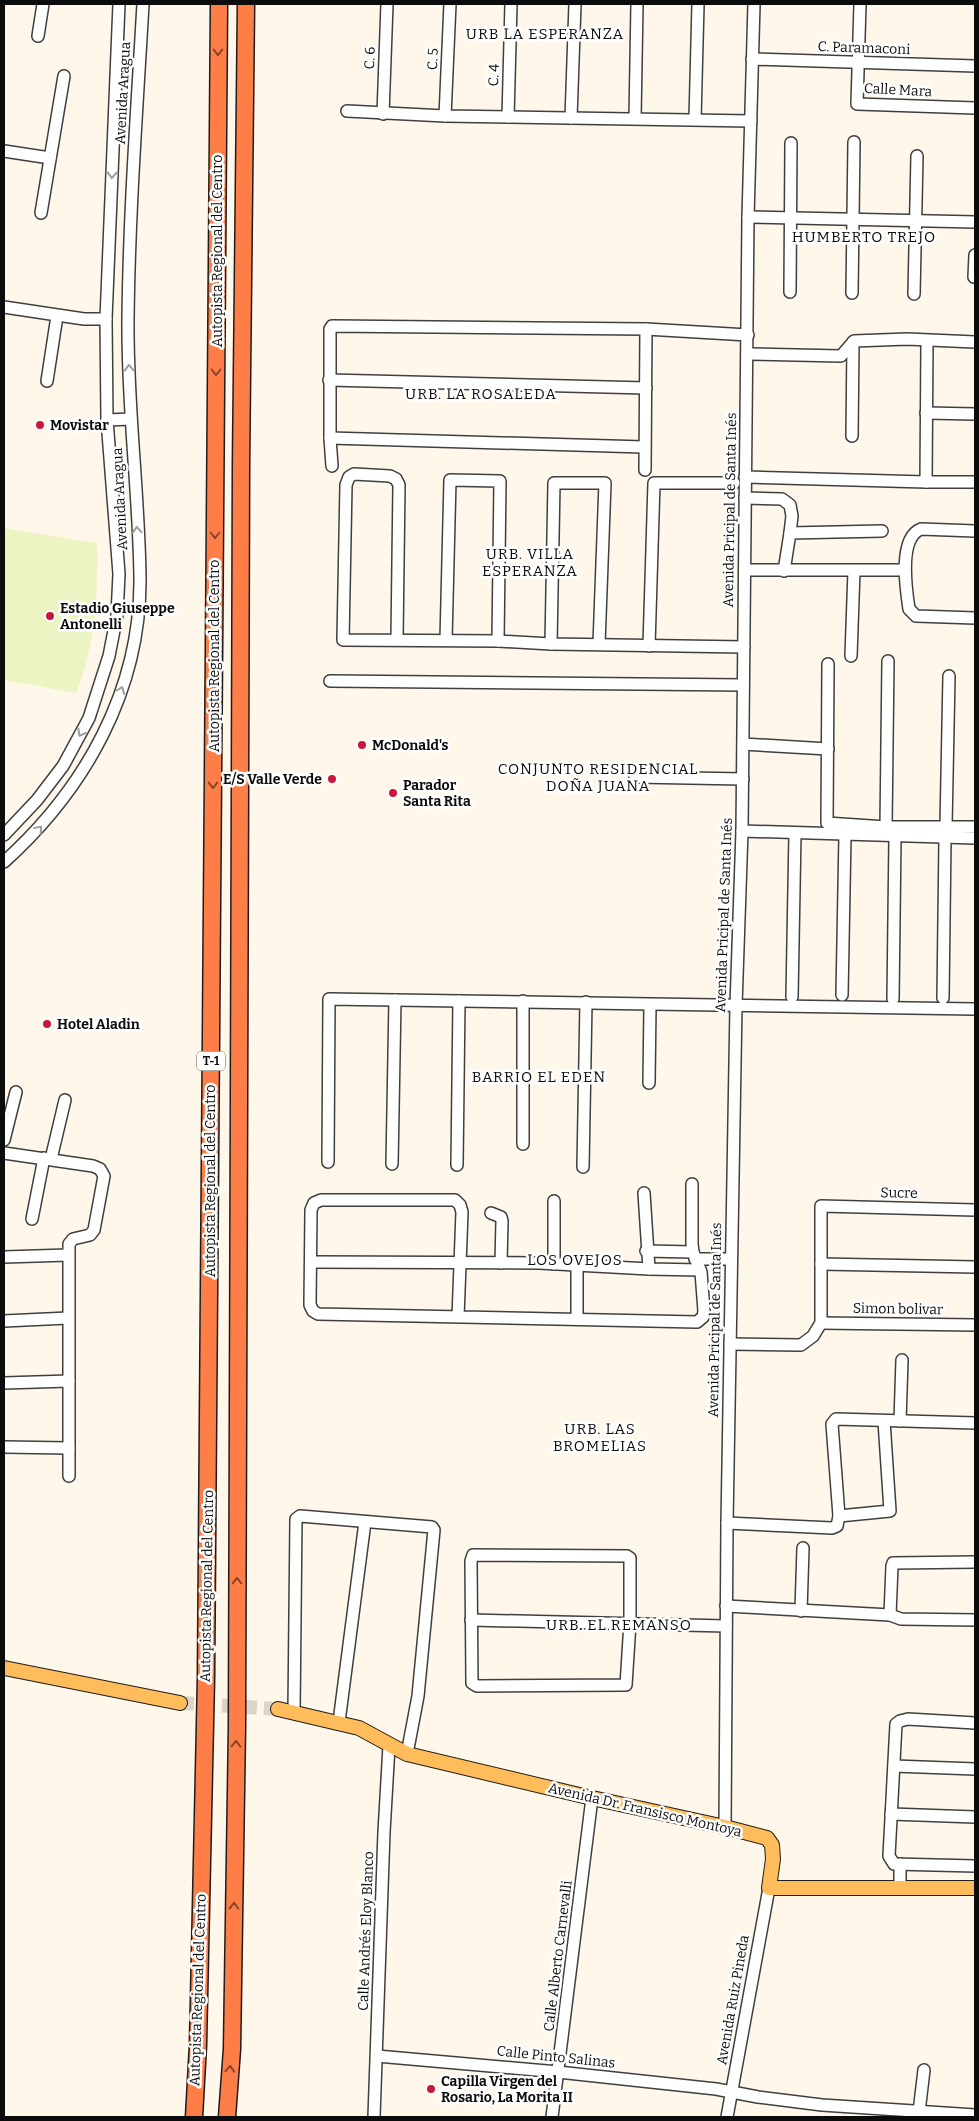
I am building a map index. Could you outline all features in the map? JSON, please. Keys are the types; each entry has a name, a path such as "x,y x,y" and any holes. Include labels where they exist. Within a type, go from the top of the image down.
{"highway":[{"name":"Autopista Regional del Centro","path":"194,2117 198,2045 206,1668 219,4"},
{"name":"Autopista Regional del Centro","path":"227,2117 232,2049 237,1728 241,466 246,4"}],"main road":[{"path":"4,1668 180,1703"},
{"name":"Avenida Dr. Fransisco Montoya","path":"278,1709 358,1728 407,1754 767,1838 772,1845 773,1859 769,1888"},
{"path":"769,1888 975,1888"}],"street":[{"path":"38,36 43,4"},
{"name":"Avenida Aragua","path":"4,835 37,800 63,766 89,718 110,656 117,615 119,574 107,420 106,319 120,4"},
{"name":"Avenida Aragua","path":"4,862 32,837 63,801 104,736 124,682 133,647 140,579 131,418 128,321 143,4"},
{"name":"C. 6","path":"383,114 387,4"},
{"name":"C. 5","path":"446,116 450,4"},
{"name":"C. 4","path":"508,117 511,4"},
{"path":"570,118 575,4"},
{"path":"634,118 637,4"},
{"path":"695,119 698,4"},
{"name":"Avenida Pricipal de Santa Inés","path":"724,1827 731,1259 736,1006 742,831 748,216 754,4"},
{"name":"Calle Mara","path":"860,4 857,104 975,108"},
{"name":"C. Paramaconi","path":"752,59 975,66"},
{"path":"41,213 64,76"},
{"path":"347,111 446,116 751,121"},
{"path":"852,293 854,142"},
{"path":"790,292 791,143"},
{"path":"4,151 50,158"},
{"path":"914,294 917,156"},
{"path":"748,216 975,222"},
{"path":"974,277 975,255"},
{"path":"4,307 57,316 106,319"},
{"path":"47,381 57,316"},
{"path":"332,466 329,380 330,330 336,324 646,329 748,335"},
{"path":"645,470 646,329"},
{"path":"852,436 854,341"},
{"path":"748,354 841,356 854,341 975,342"},
{"path":"926,482 927,341"},
{"path":"329,380 646,388"},
{"path":"926,413 975,414"},
{"path":"107,420 131,418"},
{"path":"330,438 644,448"},
{"path":"397,640 399,485 396,479 390,476 354,474 349,477 346,485 343,640 397,640 446,640 551,644 744,647"},
{"path":"745,477 975,482"},
{"path":"446,640 450,480 500,481 498,641"},
{"path":"551,644 554,483 605,483 599,644"},
{"path":"649,646 654,483 734,484"},
{"path":"744,498 782,499 790,505 792,516 784,571"},
{"path":"975,530 921,529 914,532 910,538 904,570 909,609 912,614 916,616 975,618"},
{"path":"790,533 882,531"},
{"path":"745,570 904,570"},
{"path":"850,656 854,571"},
{"path":"886,826 888,660"},
{"path":"828,664 827,823 886,826 945,832 975,838"},
{"path":"943,998 949,676"},
{"path":"330,681 743,685"},
{"path":"743,744 828,749"},
{"path":"635,777 742,779"},
{"path":"742,831 895,837 975,827"},
{"path":"792,997 795,833"},
{"path":"842,994 845,835"},
{"path":"893,999 895,837"},
{"path":"328,1162 329,999 975,1009"},
{"path":"392,1164 396,1000"},
{"path":"457,1165 459,1001"},
{"path":"523,1002 524,1144"},
{"path":"583,1167 586,1002"},
{"path":"649,1083 650,1005"},
{"path":"4,1140 16,1092"},
{"path":"32,1219 47,1159 65,1100"},
{"path":"4,1153 93,1166 100,1169 104,1176 94,1230 90,1235 74,1239 69,1244 69,1476"},
{"path":"458,1317 462,1212 460,1205 454,1200 321,1200 314,1203 311,1210 310,1305 313,1311 318,1314 458,1317 576,1319 697,1322 704,1314 696,1260 692,1184"},
{"path":"644,1193 646,1251 649,1269"},
{"path":"554,1201 554,1264"},
{"name":"Sucre","path":"821,1264 821,1206 975,1210"},
{"path":"491,1213 501,1217 502,1221 502,1263"},
{"path":"646,1251 696,1260"},
{"path":"4,1257 68,1255"},
{"path":"311,1262 460,1262 649,1269 696,1260 731,1259"},
{"path":"730,1344 801,1345 813,1336 820,1323 821,1264 975,1267"},
{"path":"576,1319 577,1266"},
{"path":"4,1321 68,1318"},
{"name":"Simon bolivar","path":"820,1323 975,1325"},
{"path":"900,1422 902,1360"},
{"path":"4,1384 69,1381"},
{"path":"727,1523 832,1528 838,1526 834,1421 836,1419 975,1423"},
{"path":"839,1516 890,1511 884,1421"},
{"path":"4,1447 69,1448"},
{"path":"294,1712 296,1519 300,1516 428,1525 434,1530 418,1696 407,1754"},
{"path":"339,1722 365,1522"},
{"path":"801,1611 802,1548"},
{"path":"473,1555 627,1556 631,1561 630,1623 626,1686 477,1686 472,1683 471,1678 471,1562 473,1555"},
{"path":"890,1615 893,1563 975,1562"},
{"path":"726,1606 890,1615 901,1619 975,1620"},
{"path":"471,1620 726,1626"},
{"path":"975,1723 908,1719 896,1724 890,1859 894,1864 975,1866"},
{"name":"Calle Andrés Eloy Blanco","path":"374,2117 384,1832 389,1746"},
{"path":"894,1766 975,1769"},
{"name":"Calle Alberto Carnevalli","path":"552,2117 592,1798"},
{"path":"891,1814 975,1817"},
{"path":"900,1864 900,1887"},
{"name":"Avenida Ruiz Pineda","path":"727,2117 769,1888"},
{"name":"Calle Pinto Salinas","path":"377,2056 558,2072 732,2092 822,2105 975,2115"},
{"path":"919,2112 924,2070"}],"green space":[{"name":"Estadio Giuseppe Antonelli","path":"4,528 97,543 96,600 92,637 83,675 76,693 4,680"}],"tunnel":[{"path":"180,1703 278,1709"}],"place":[{"name":"Movistar","path":"40,425"},
{"name":"Estadio Giuseppe Antonelli","path":"50,616"},
{"name":"McDonald's","path":"362,745"},
{"name":"E/S Valle Verde","path":"332,779"},
{"name":"Parador Santa Rita","path":"393,793"},
{"name":"Hotel Aladin","path":"47,1024"},
{"name":"Capilla Virgen del Rosario, La Morita II","path":"431,2089"}],"district":[{"name":"URB LA ESPERANZA","path":"545,34"},
{"name":"HUMBERTO TREJO","path":"864,237"},
{"name":"URB. LA ROSALEDA","path":"481,394"},
{"name":"URB. VILLA ESPERANZA","path":"530,562"},
{"name":"CONJUNTO RESIDENCIAL DOÑA JUANA","path":"598,778"},
{"name":"BARRIO EL EDEN","path":"539,1077"},
{"name":"LOS OVEJOS","path":"575,1260"},
{"name":"URB. LAS BROMELIAS","path":"600,1438"},
{"name":"URB. EL REMANSO","path":"619,1625"}]}
